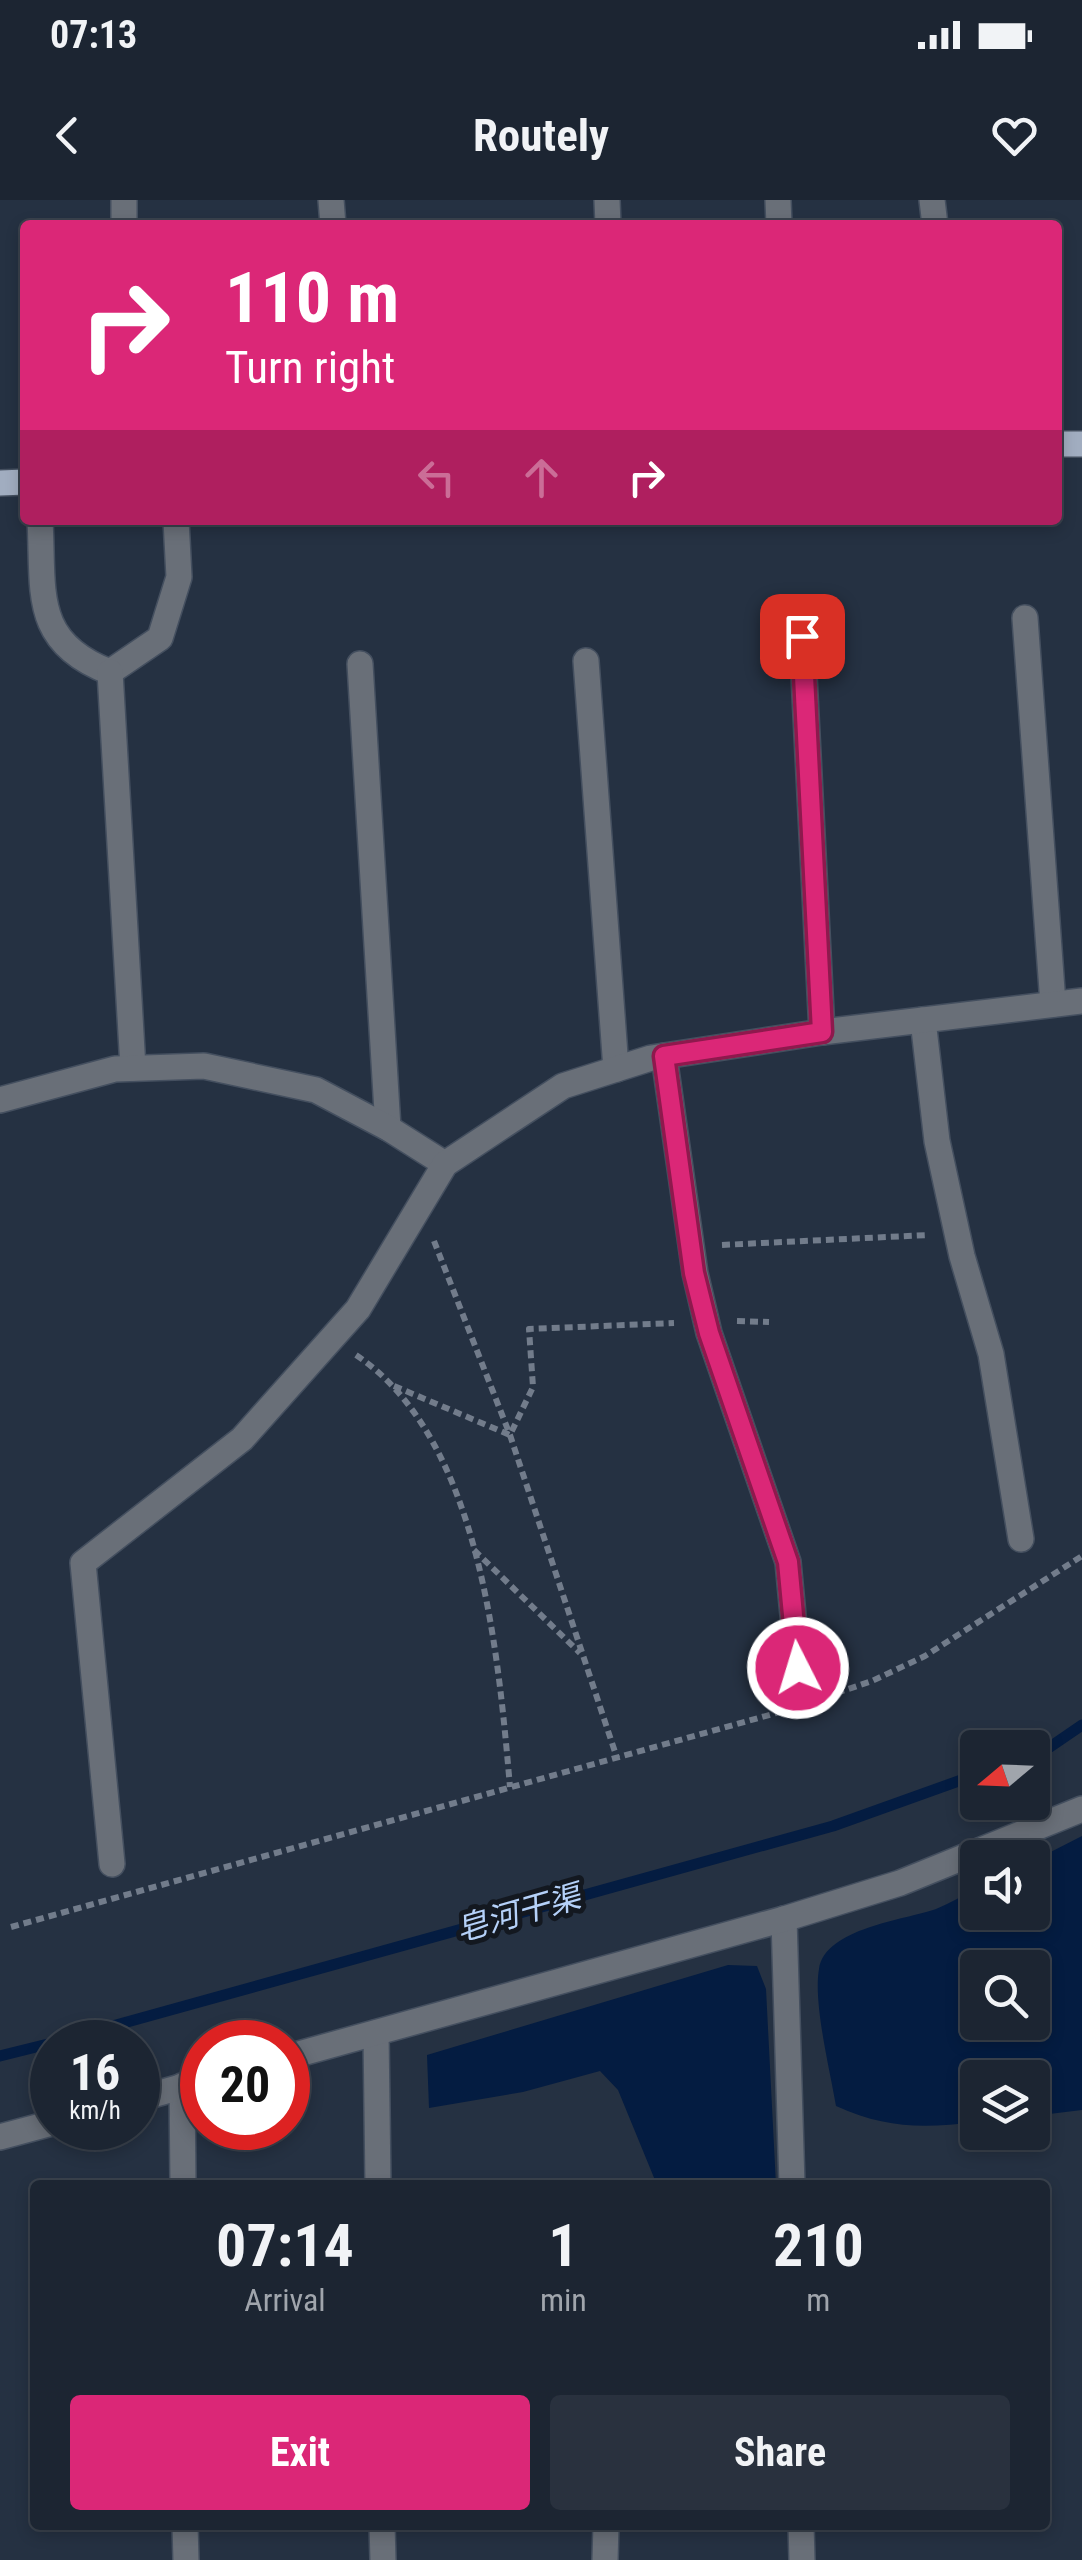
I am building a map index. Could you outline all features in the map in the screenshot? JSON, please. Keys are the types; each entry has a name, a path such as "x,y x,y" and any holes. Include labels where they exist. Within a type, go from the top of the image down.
{"street":[{"path":"40,525 49,624 60,642 79,659 110,672"},
{"path":"110,672 160,638 180,577 176,525"},
{"path":"1025,618 1053,1004"},
{"path":"802,636 822,1032"},
{"path":"586,660 616,1069"},
{"path":"360,664 388,1128"},
{"path":"110,672 134,1068"},
{"path":"112,1864 83,1563 242,1439 358,1309 444,1164 564,1086 664,1056 1082,1000"},
{"path":"923,1020 937,1141 991,1354 1021,1539"},
{"path":"664,1056 691,1246 706,1321 788,1562 798,1668"},
{"path":"0,1100 115,1069 204,1066 316,1090 388,1128 444,1164"},
{"path":"310,2051 784,1920 900,1884 1082,1809"},
{"path":"784,1920 792,2180"},
{"path":"376,2033 378,2180"},
{"path":"0,2137 30,2128"},
{"path":"183,2180 186,2150"},
{"path":"186,2530 186,2560"},
{"path":"382,2530 382,2560"},
{"path":"606,2530 606,2560"},
{"path":"801,2530 802,2560"}],"path":[{"path":"419,1206 510,1434 617,1758"},
{"path":"691,1246 958,1234"},
{"path":"510,1434 533,1388 529,1329 769,1322"},
{"path":"331,1339 384,1374 415,1414 448,1476 489,1612 510,1787"},
{"path":"393,1385 510,1434"},
{"path":"473,1549 583,1656"},
{"path":"11,1927 780,1712 872,1681 925,1656 1082,1556"}],"water":[{"path":"1082,1836 1082,2110 1050,2114 1050,2060 960,2060 960,2123 889,2123 836,2106 818,2000 819,1969 824,1955 850,1935 936,1909 960,1897 960,1930 1050,1930 1050,1852"},
{"path":"728,1965 757,1966 766,1989 776,2180 655,2180 618,2090 600,2071 523,2092 429,2108 427,2055"}],"waterway":[{"name":"皂河干渠","path":"1050,1747 1082,1725"},
{"name":"皂河干渠","path":"134,2020 833,1826 960,1780"},
{"name":"皂河干渠","path":"0,2056 30,2048"}],"route":[{"path":"798,1668 788,1562 709,1333 694,1273 664,1056 822,1032 802,636"}]}
